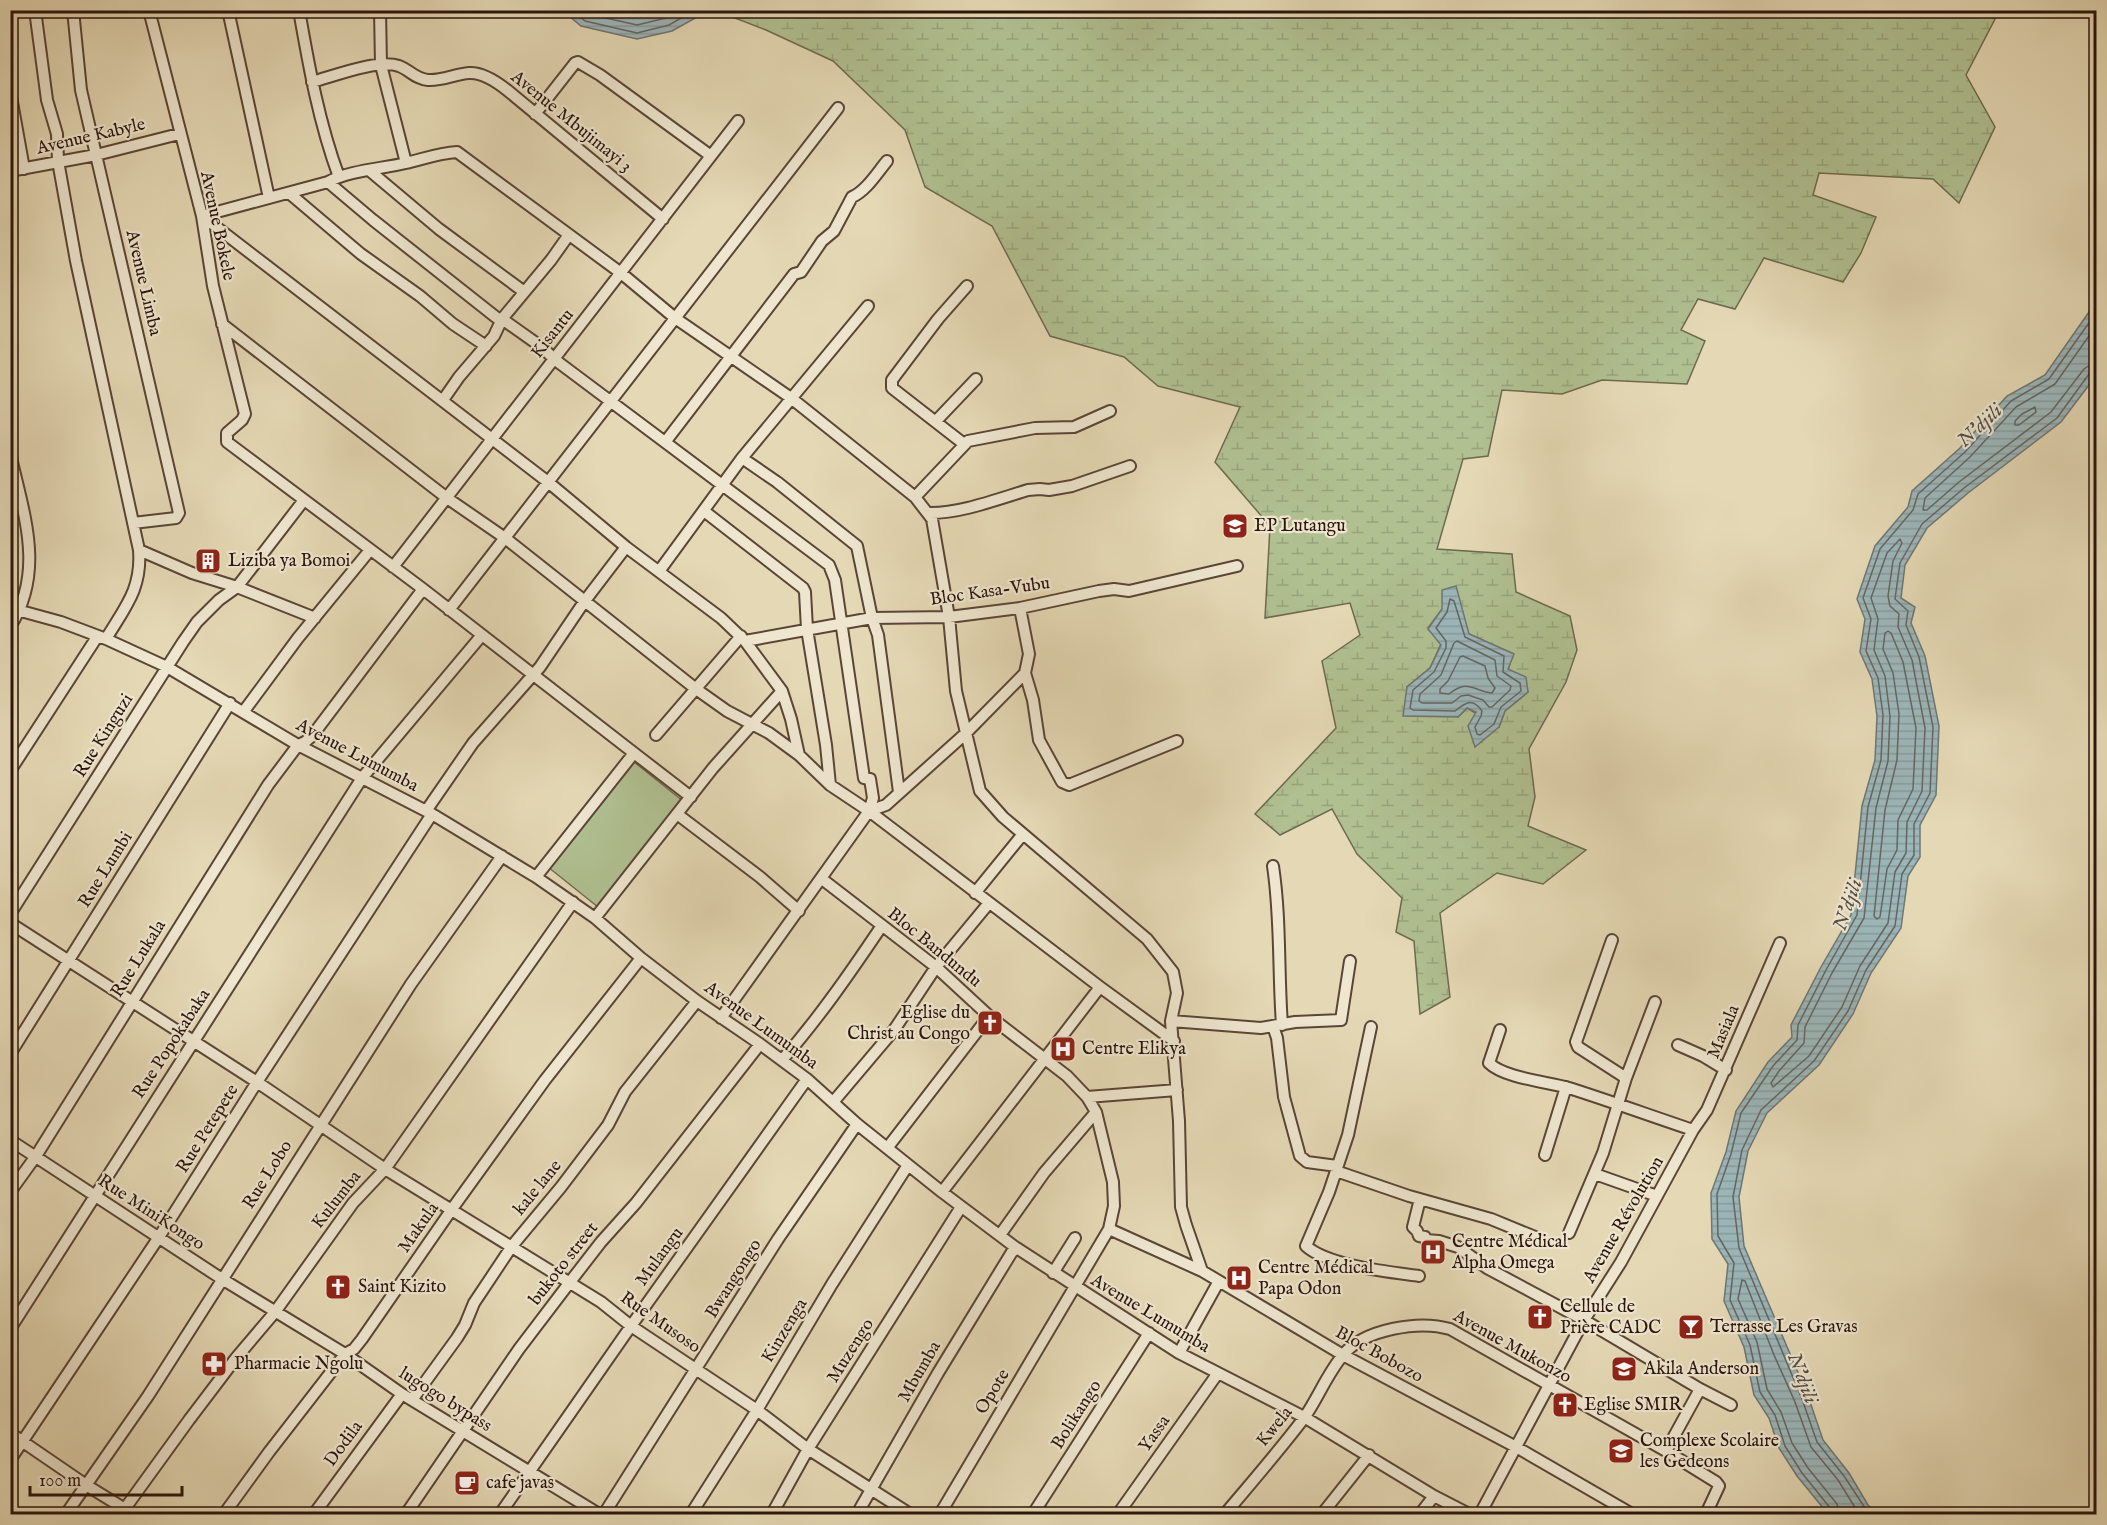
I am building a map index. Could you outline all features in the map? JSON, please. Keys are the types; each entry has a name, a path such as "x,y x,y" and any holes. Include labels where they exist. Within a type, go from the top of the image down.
{"street":[{"path":"10,771 136,590 140,566 139,550 76,261 58,161 57,134 47,100 35,10"},
{"name":"Avenue Limba","path":"73,10 81,90 179,513 176,518 133,523"},
{"name":"Avenue Bokele","path":"149,10 179,134 202,216 207,258 245,414 242,420 227,433 227,441 304,500"},
{"path":"228,10 269,198"},
{"path":"299,10 312,82 329,151 339,177"},
{"path":"380,10 381,64 406,163"},
{"path":"536,114 578,62 600,75 711,156"},
{"path":"312,82 381,64"},
{"name":"Avenue Mbujimayi 3","path":"381,64 398,66 416,78 425,80 477,74 495,81 663,219"},
{"path":"10,91 24,169"},
{"path":"449,610 838,108"},
{"name":"Kisantu","path":"393,567 738,121"},
{"name":"Avenue Kabyle","path":"10,171 96,155 179,134"},
{"path":"202,216 339,177 445,153 457,153 621,273 675,318 791,398 915,497 932,519 949,617 956,691 980,791 1003,817 1147,939 1173,972 1177,993 1171,1021 1177,1090 1181,1207 1185,1226 1202,1271"},
{"path":"666,441 794,274 801,272 822,241 834,231 852,197 866,186 887,161"},
{"path":"370,171 439,229 523,291"},
{"path":"328,182 496,318 502,319 543,348 830,565 835,580 864,778 870,779 873,798 869,812 721,1018"},
{"path":"289,193 361,254 420,296 453,324 486,346"},
{"path":"202,216 443,400 627,547 721,618 743,638 782,691 799,755"},
{"path":"443,400 459,377 494,336 502,319 523,291 551,260 568,236"},
{"path":"964,444 892,388 892,380 938,319 967,286"},
{"path":"660,570 742,458 868,306"},
{"path":"222,324 447,498 505,538 696,689 727,711 769,733 799,755 830,785 1174,1041"},
{"path":"936,421 976,379"},
{"path":"915,497 964,444 980,438 1035,428 1074,427 1110,411"},
{"path":"10,453 27,533 30,561 29,584 15,610 10,627"},
{"path":"742,458 777,482 857,546 872,618 878,634 898,792"},
{"path":"928,513 954,510 1028,490 1049,490 1072,486 1130,466"},
{"path":"237,587 304,500 534,674 691,797"},
{"path":"704,511 803,588 830,785"},
{"name":"Rue Petepete","path":"10,1460 159,1238 473,743 534,674 584,602 627,547"},
{"path":"139,550 192,573 237,587 315,618"},
{"path":"244,711 370,550"},
{"name":"Bloc Kasa-Vubu","path":"743,638 807,630 872,618 949,617 1020,608 1100,591 1114,589 1129,591 1237,566"},
{"name":"Rue Kinguzi","path":"10,914 197,622 219,600 237,587"},
{"name":"Rue Lukala","path":"10,1192 36,1156 268,785 298,745 312,736 423,589"},
{"path":"1020,608 1029,654 1025,673 1033,700 1039,740 1062,782 1069,785 1177,741"},
{"name":"Avenue Lumumba","path":"15,610 61,622 167,667 298,745 429,813 536,877 595,918 641,958 697,1001 807,1079 857,1124 1014,1247 1179,1353 1304,1417 1469,1515"},
{"name":"Rue Popokabaka","path":"10,1329 362,778 482,635"},
{"path":"656,735 743,638"},
{"path":"869,812 886,805 965,734 1025,673"},
{"path":"595,918 713,768 782,691"},
{"name":"Rue Lumbi","path":"10,1054 230,703"},
{"path":"536,877 634,753"},
{"path":"677,814 760,877 799,911"},
{"path":"975,893 1023,834"},
{"name":"Rue Lobo","path":"66,1515 148,1396 411,984 501,856"},
{"path":"1273,866 1280,921 1277,1038 1284,1097 1300,1156 1307,1161 1420,1199 1491,1219 1535,1238"},
{"name":"Bloc Bandundu","path":"822,879 936,968 989,1016 1067,1076 1087,1096 1096,1112 1113,1182 1114,1206 1109,1229 1074,1287"},
{"name":"Kulumba","path":"126,1513 202,1402 275,1311 353,1203 385,1169 420,1115 454,1073 573,902"},
{"path":"834,1101 894,1030 936,968 989,903"},
{"name":"Rue Musoso","path":"10,923 257,1082 385,1169 601,1302 631,1326 757,1410 808,1449 910,1515"},
{"path":"782,1060 815,1021 881,927"},
{"path":"1612,940 1576,1042 1578,1047 1626,1078"},
{"name":"Masiala","path":"1693,1130 1707,1110 1726,1070 1780,944"},
{"name":"Makula","path":"224,1515 269,1452 345,1354 354,1349 362,1339 545,1080 641,958"},
{"path":"1171,1021 1241,1028 1341,1020 1350,961"},
{"path":"942,1192 1100,987"},
{"name":"kale lane","path":"412,1400 457,1338 474,1303 512,1246 608,1125 625,1092 697,1001"},
{"path":"1569,1233 1595,1174 1620,1105 1626,1078 1655,1002"},
{"path":"888,1147 989,1016"},
{"path":"1371,1027 1348,1135 1329,1192 1306,1246 1332,1259 1360,1267 1419,1275"},
{"path":"1500,1030 1489,1063 1494,1067 1519,1077 1566,1087 1693,1130"},
{"name":"bukoto street","path":"406,1515 519,1349 601,1242 636,1203 760,1044"},
{"path":"1678,1045 1726,1070"},
{"name":"Mulangu","path":"500,1515 807,1079"},
{"path":"1545,1155 1566,1087"},
{"path":"1087,1096 1177,1090"},
{"path":"999,1235 1044,1173 1096,1112"},
{"name":"Bwangongo","path":"604,1515 778,1239 857,1124"},
{"name":"Avenue Révolution","path":"1480,1515 1584,1320 1621,1262 1693,1130"},
{"name":"Rue MiniKongo","path":"10,1140 222,1280 275,1311"},
{"name":"Kinzenga","path":"691,1515 832,1284 909,1164"},
{"path":"1595,1174 1657,1196"},
{"path":"1420,1199 1413,1227 1418,1231 1419,1236 1425,1237 1426,1240 1439,1241 1458,1247 1487,1268 1584,1320 1700,1389 1731,1404"},
{"name":"Muzengo","path":"772,1515 808,1449 961,1207"},
{"name":"Bloc Bobozo","path":"1109,1229 1202,1271 1343,1354 1516,1447 1632,1515"},
{"path":"1053,1273 1075,1238"},
{"name":"Mbumba","path":"857,1515 938,1373 1014,1247"},
{"path":"1179,1353 1219,1281"},
{"name":"Opote","path":"939,1515 1074,1287"},
{"name":"lugogo bypass","path":"275,1311 345,1354 402,1394 599,1515"},
{"name":"Avenue Mukonzo","path":"1343,1354 1358,1342 1395,1328 1423,1325 1450,1329 1666,1450 1716,1482 1719,1486 1706,1515"},
{"name":"Bolikango","path":"1033,1515 1149,1333"},
{"name":"Kwela","path":"1225,1515 1304,1417 1343,1354"},
{"name":"Yassa","path":"1118,1515 1218,1373"},
{"path":"1666,1450 1700,1389"},
{"name":"Dodila","path":"314,1515 402,1394"},
{"path":"10,1433 126,1513"},
{"path":"1322,1515 1369,1455"},
{"path":"1420,1515 1434,1496"}],"green space":[{"path":"717,11 1982,11 1995,19 1966,75 1995,127 1959,203 1933,179 1819,173 1813,195 1876,217 1861,253 1843,282 1764,258 1735,309 1698,299 1681,330 1705,341 1687,384 1602,380 1562,394 1502,390 1488,456 1463,459 1437,549 1512,554 1516,592 1570,616 1577,650 1566,682 1529,749 1535,797 1528,826 1586,850 1543,884 1497,873 1440,913 1450,997 1420,1014 1414,941 1396,932 1402,898 1357,854 1332,809 1280,835 1255,814 1336,728 1322,661 1360,635 1350,603 1265,618 1270,526 1215,462 1240,407 1158,386 1124,357 1050,336 992,226 925,187 905,130 833,61 766,30","holes":["1442,609 1469,634 1513,654 1508,670 1528,692 1505,711 1499,727 1467,708 1458,717 1407,687 1430,668 1441,644 1428,628"]},
{"path":"633,761 683,801 598,907 548,867"}],"water":[{"path":"563,11 708,11 672,31 637,39 581,26"},
{"name":"N'djili","path":"2096,302 2096,373 2092,381 2061,422 1968,493 1927,528 1905,565 1901,598 1915,607 1911,623 1925,656 1939,726 1936,795 1920,825 1920,857 1908,876 1901,928 1871,973 1853,1014 1819,1065 1767,1113 1748,1151 1739,1197 1744,1246 1808,1396 1823,1440 1849,1473 1868,1505 1878,1514 1828,1514 1797,1476 1779,1448 1769,1418 1754,1395 1744,1347 1724,1301 1728,1264 1712,1239 1711,1193 1726,1152 1736,1111 1768,1062 1792,1037 1791,1025 1851,915 1862,806 1875,760 1877,716 1872,679 1860,652 1865,619 1857,599 1875,546 1908,507 1912,491 1960,448 2007,396 2045,375"},
{"path":"1456,586 1469,634 1514,654 1508,669 1526,677 1528,692 1505,711 1499,727 1475,747 1468,726 1476,712 1467,708 1458,717 1403,716 1407,687 1430,668 1441,645 1428,629 1442,609 1442,590"}],"place":[{"name":"EP Lutangu","path":"1235,526"},
{"name":"Liziba ya Bomoi","path":"208,561"},
{"name":"Eglise du Christ au Congo","path":"990,1023"},
{"name":"Centre Elikya","path":"1063,1049"},
{"name":"Centre Médical Alpha Omega","path":"1433,1252"},
{"name":"Centre Médical Papa Odon","path":"1239,1278"},
{"name":"Saint Kizito","path":"338,1287"},
{"name":"Cellule de Prière CADC","path":"1540,1317"},
{"name":"Terrasse Les Gravas","path":"1691,1327"},
{"name":"Pharmacie Ngolu","path":"214,1364"},
{"name":"Akila Anderson","path":"1624,1369"},
{"name":"Eglise SMIR","path":"1565,1405"},
{"name":"Complexe Scolaire les Gedeons","path":"1621,1451"},
{"name":"cafe javas","path":"467,1483"}]}
